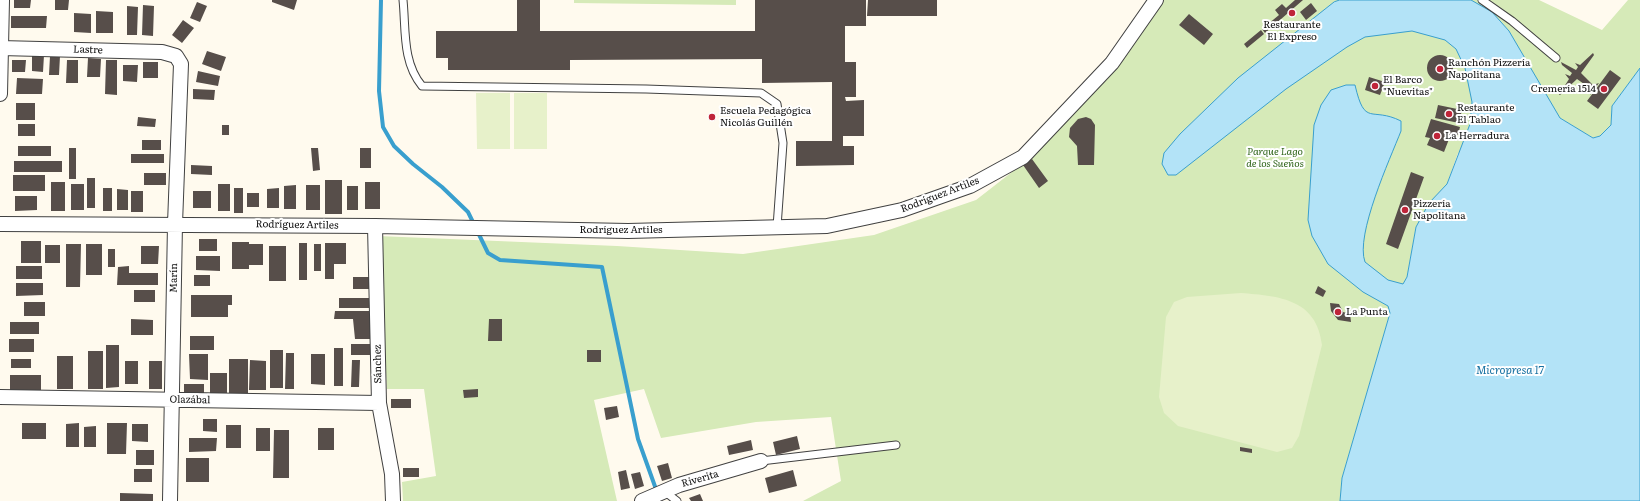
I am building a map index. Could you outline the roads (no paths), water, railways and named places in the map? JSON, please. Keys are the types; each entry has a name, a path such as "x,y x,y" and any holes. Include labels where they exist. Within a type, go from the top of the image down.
{"street":[{"path":"0,94 2,0"},
{"name":"Rodríguez Artiles","path":"0,224 375,226 628,231 827,226 902,210 970,186 1023,157 1112,63 1156,0"},
{"name":"Lastre","path":"0,48 162,52 176,56"},
{"name":"Marín","path":"170,501 175,224 180,64 176,56"},
{"name":"Sánchez","path":"375,226 379,403 392,474 393,501"},
{"name":"Olazábal","path":"0,397 379,403"},
{"name":"Riverita","path":"642,501 679,484 761,461"}],"lane":[{"path":"404,0 408,59 414,77 422,86 646,89 761,93 777,104 783,143 777,227"},
{"path":"1482,0 1512,21 1556,58"},
{"path":"761,461 896,445"},
{"path":"664,491 677,501"}],"water":[{"name":"Micropresa 17","path":"1340,0 1471,0 1492,12 1509,31 1560,118 1593,138 1600,136 1611,125 1612,106 1640,68 1640,501 1340,501 1342,478 1390,313 1388,306 1363,292 1328,264 1312,236 1308,220 1314,125 1321,105 1331,90 1346,85 1355,85 1362,107 1370,114 1383,115 1401,121 1401,131 1382,178 1369,216 1363,250 1365,262 1388,280 1403,284 1407,277 1416,227 1429,203 1447,184 1470,124 1472,102 1465,68 1456,49 1445,40 1412,31 1365,37 1347,47 1286,89 1176,175 1168,175 1162,164 1164,153 1180,134 1238,78 1334,2"}],"waterway":[{"path":"381,0 379,91 383,127 394,146 413,164 442,187 468,212 488,253 500,260 602,267 638,439 657,492"}],"place":[{"name":"Restaurante El Expreso","path":"1292,13"},
{"name":"Ranchón Pizzería Napolitana","path":"1440,69"},
{"name":"El Barco \"Nuevitas\"","path":"1375,86"},
{"name":"Cremería 1514","path":"1604,89"},
{"name":"Restaurante El Tablao","path":"1449,114"},
{"name":"Escuela Pedagógica Nicolás Guillén","path":"712,117"},
{"name":"La Herradura","path":"1437,136"},
{"name":"Pizzería Napolitana","path":"1405,210"},
{"name":"La Punta","path":"1338,312"}],"park label":[{"name":"Parque Lago de los Sueños","path":"1275,158"}]}
